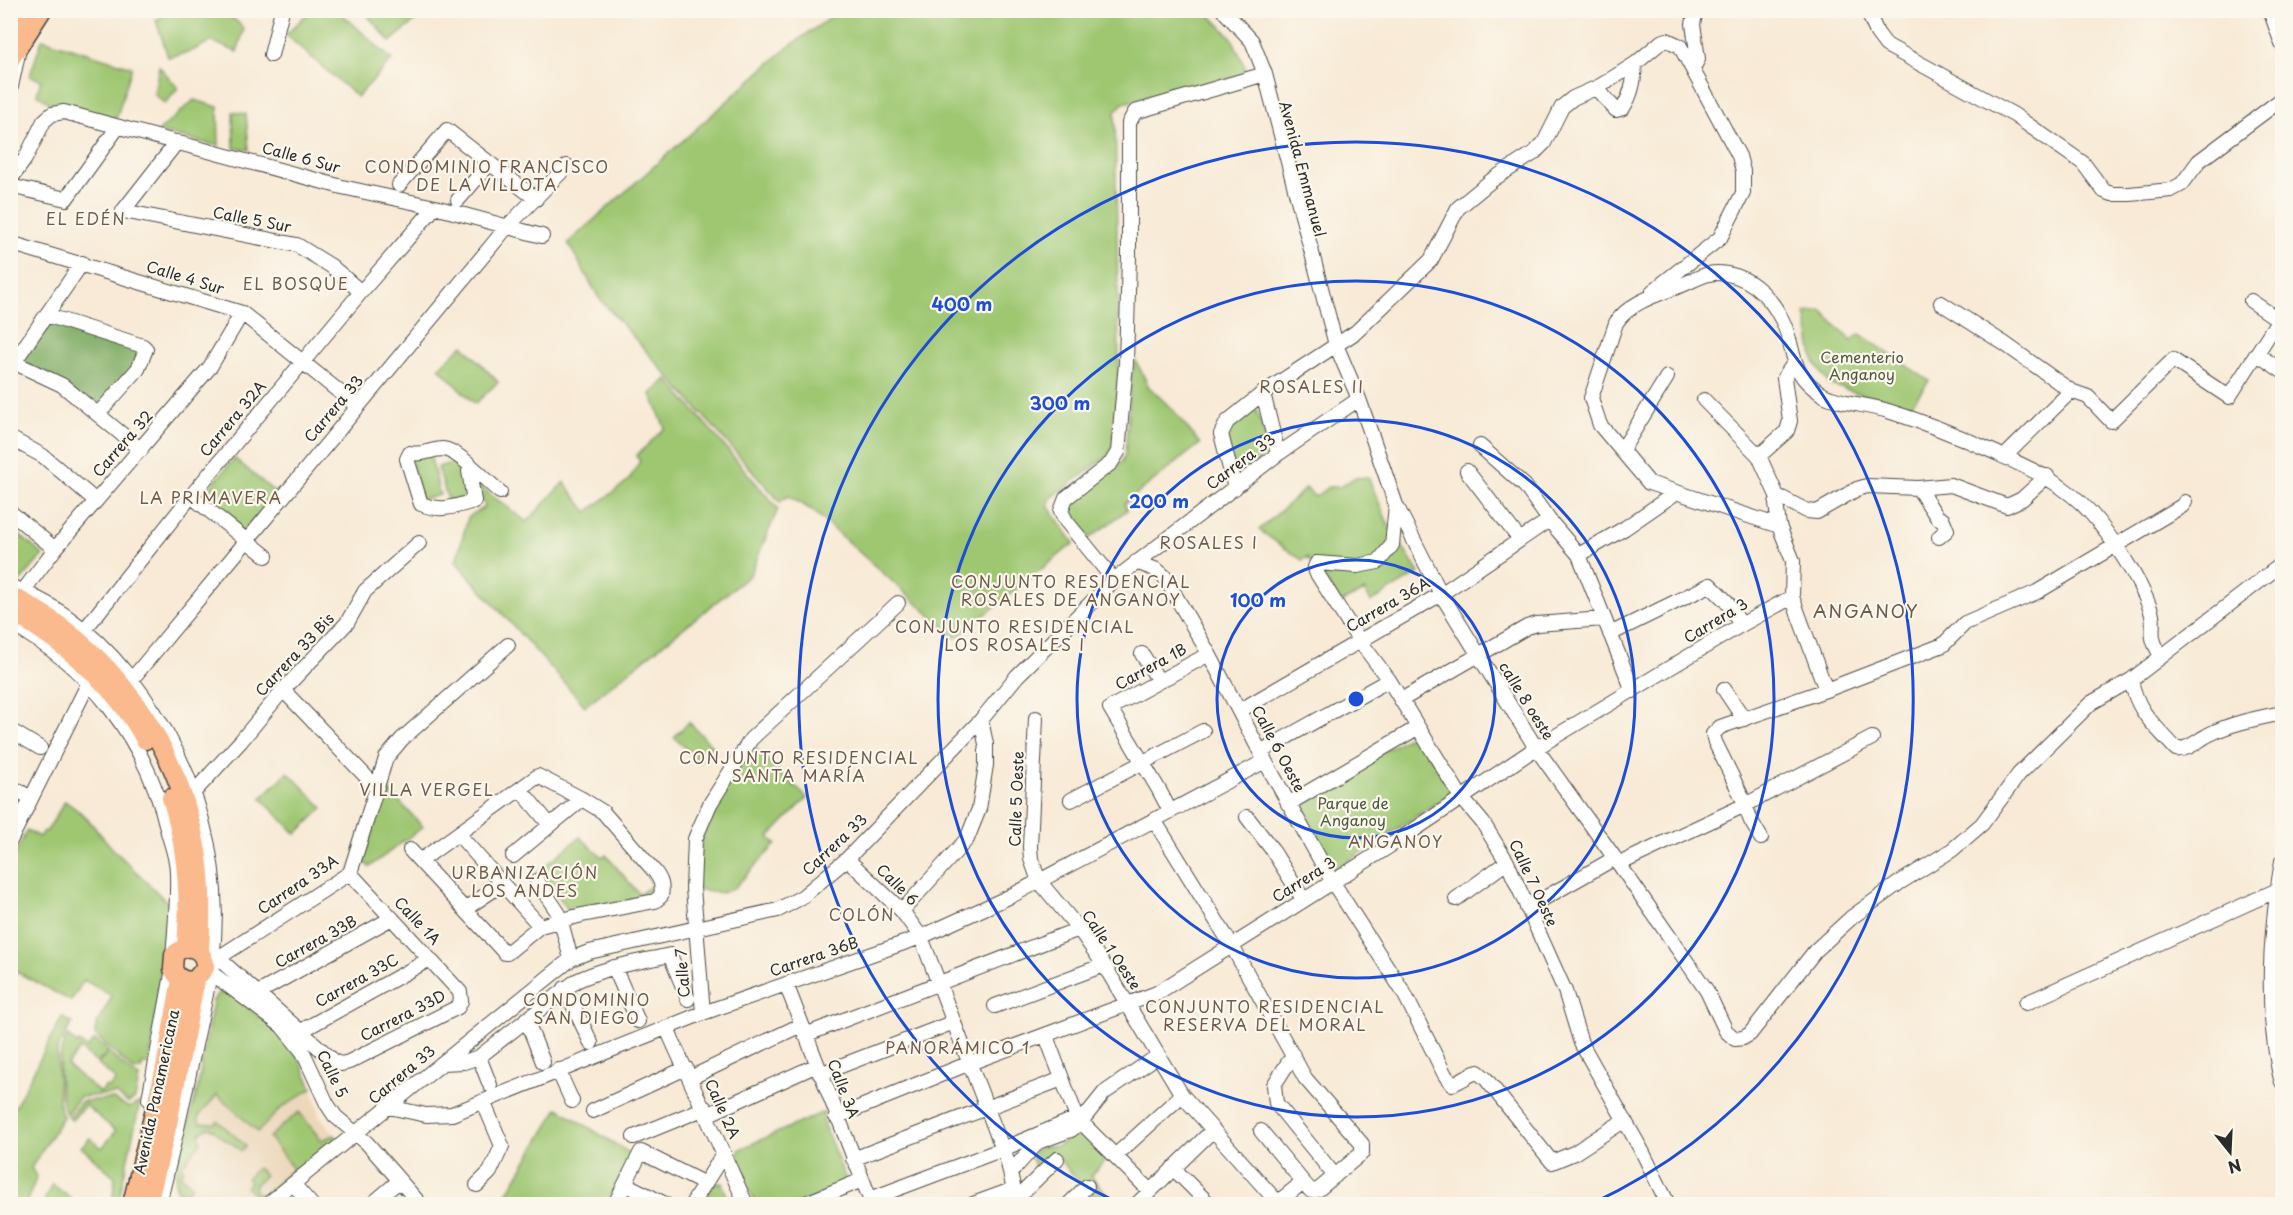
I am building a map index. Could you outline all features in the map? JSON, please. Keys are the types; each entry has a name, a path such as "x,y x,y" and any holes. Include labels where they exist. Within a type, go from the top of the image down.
{"main road":[{"path":"13,43 23,10"},
{"path":"13,43 42,10"},
{"name":"Avenida Panamericana","path":"14,590 48,617 73,643"},
{"name":"Avenida Panamericana","path":"10,611 98,657 134,700 158,738 181,788 198,852 202,896 196,963 174,1125 148,1204"},
{"name":"Avenida Panamericana","path":"132,1204 165,1067 196,963"}],"street":[{"path":"271,55 282,10"},
{"name":"Avenida Emmanuel","path":"1216,10 1248,44 1263,75"},
{"name":"Avenida Emmanuel","path":"1223,10 1252,41 1334,346"},
{"path":"1693,68 1698,59 1693,24 1696,10"},
{"path":"1867,10 1877,33 1886,45 2014,116 2083,163 2104,191 2112,194 2171,190 2182,184 2199,161 2283,99"},
{"path":"2270,10 2283,44"},
{"path":"1235,488 1221,434 1227,422 1263,393 1356,332 1431,260 1458,208 1492,180 1534,153 1544,142 1562,107 1635,64 1661,42 1667,40 1680,46 1739,156 1743,171 1743,193 1720,238 1653,291 1653,296"},
{"path":"10,91 13,43"},
{"path":"1596,88 1616,110 1623,108 1630,97 1635,64"},
{"path":"1114,580 1066,521 1061,511 1066,498 1111,463 1118,452 1126,363 1129,123 1135,112 1263,75"},
{"name":"Calle 6 Sur","path":"10,180 25,159 44,121 52,114 64,112 342,187 435,207 542,236"},
{"path":"10,186 66,199 118,128"},
{"path":"399,185 447,130 536,199"},
{"name":"Calle 5 Sur","path":"177,142 123,211 297,245 331,266 361,292"},
{"path":"458,200 489,164"},
{"name":"Carrera 33","path":"132,679 507,227 567,166"},
{"name":"Carrera 32A","path":"73,643 303,361 435,207"},
{"name":"Calle 4 Sur","path":"11,244 82,263 242,313 358,407"},
{"path":"82,263 12,365 62,386 141,450"},
{"path":"1779,526 1648,483 1600,425 1594,411 1592,393 1616,323 1622,314 1653,296 1714,273 1740,277 1761,289 1783,321 1794,363 1807,382 1824,395 1887,410 1953,434 2047,476 2072,495 2089,511 2115,544 2150,608 2153,623 2152,639 2161,655"},
{"path":"1941,303 2005,344 2071,391 2088,397 2111,421 2173,360 2229,397 2281,321 2251,301"},
{"name":"Carrera 32","path":"14,590 55,549 210,367 242,313"},
{"path":"46,315 143,346 146,349 138,369 98,414"},
{"name":"calle 8 oeste","path":"1334,346 1359,399 1396,505 1441,594 1536,748 1707,991 1726,1031 1735,1039 1750,1034 1815,951 1852,917 1899,883 1952,850 1975,831 2019,774 2082,710 2099,697 2131,680"},
{"path":"2257,354 2283,371"},
{"path":"1759,456 1787,431 1790,421 1784,378 1794,363"},
{"path":"1622,450 1667,377"},
{"path":"2004,456 2071,391"},
{"path":"1263,393 1278,454"},
{"name":"Carrera 33","path":"268,1204 571,958 778,910 802,897 847,859 981,720 1017,676 1114,580 1278,454 1359,399"},
{"path":"1704,400 1759,456 1778,498 1776,503 1779,526 1793,561 1792,597 1826,690"},
{"path":"10,438 43,456 96,501"},
{"path":"1480,446 1525,486 1549,520 1579,555 1633,691"},
{"path":"476,471 470,471 474,501 447,509 433,509 421,504 406,459 410,453 422,454 444,449 451,451 476,471 500,492"},
{"path":"1467,471 1520,540"},
{"path":"1778,498 1807,511 1817,512 1857,489 1867,486 1918,488 1951,485 2007,506 2022,499 2047,476"},
{"path":"1918,488 1937,517 1943,520 1947,530 1939,537"},
{"path":"1579,555 1625,528 1677,492"},
{"path":"191,496 266,556"},
{"path":"1761,838 1715,742 1713,734 1720,727 1826,690 1943,645 1965,623 2037,592 2182,506 2185,502"},
{"name":"Calle 7 Oeste","path":"1396,505 1392,545 1378,562 1357,566 1317,563 1316,572 1359,640 1389,680 1461,797 1483,823 1508,862 1564,991 1581,1043 1625,1120 1668,1204"},
{"path":"10,512 55,549"},
{"name":"Carrera 36A","path":"1239,711 1441,594 1549,520"},
{"name":"Carrera 33 Bis","path":"194,792 241,741 283,690 347,623 364,591 419,543"},
{"name":"Calle 6 Oeste","path":"1136,562 1157,570 1164,576 1209,654 1288,804 1332,881 1404,993 1445,1075 1452,1084 1461,1081 1471,1073 1478,1072 1486,1079 1551,1162 1574,1153 1625,1120"},
{"path":"2283,564 2131,680 2140,709 2176,749 2187,748 2212,732 2283,713"},
{"path":"1610,634 1710,585 1727,602 1741,625"},
{"name":"Carrera 3","path":"836,1116 1157,993 1396,842 1536,748 1792,597"},
{"name":"Calle 7","path":"703,1013 693,888 695,839 710,804 751,739 784,706 898,603"},
{"path":"1401,700 1527,627 1537,624 1603,620"},
{"path":"10,624 33,635 73,643 132,679 160,719 177,751 194,792 212,870 214,919 196,963 146,1111 124,1204"},
{"path":"73,643 89,682 106,701 129,734 162,805 196,963"},
{"name":"Carrera 33A","path":"196,963 350,873 386,758 402,739 508,645"},
{"path":"1142,654 1160,681"},
{"name":"Carrera 1B","path":"1142,763 1110,708 1209,654"},
{"name":"Carrera 36B","path":"389,1107 426,1115 452,1114 703,1013 921,937 1011,896 1154,820 1389,680"},
{"path":"10,841 89,682"},
{"path":"1724,689 1744,719"},
{"path":"283,690 376,786"},
{"name":"Calle 5 Oeste","path":"1036,718 1030,847 1031,858 1039,880"},
{"path":"902,911 967,839 979,809 986,765 986,744 981,720"},
{"path":"1288,804 1417,728"},
{"path":"10,730 40,747"},
{"path":"1071,800 1203,731"},
{"path":"1527,908 1617,861 1745,805 1872,738"},
{"path":"1142,763 1170,811"},
{"path":"410,850 420,861 465,909 507,953 540,926 655,901 661,896 663,888 655,872 603,812 542,777 534,778 459,835 420,861"},
{"path":"10,786 31,798"},
{"path":"520,789 550,825"},
{"path":"513,856 582,799"},
{"path":"1247,817 1271,848 1303,899"},
{"path":"1154,820 1232,946 1305,1078 1362,1144 1362,1153 1315,1191 1311,1191 1261,1131"},
{"path":"459,835 540,926"},
{"name":"Calle 6","path":"847,859 902,911 921,937 1003,1149 1011,1172 1014,1198"},
{"path":"2283,861 2272,953 2270,1013 2279,1073 2283,1082"},
{"path":"1456,899 1508,862"},
{"name":"Calle 1A","path":"350,873 460,992"},
{"name":"Calle 1 Oeste","path":"1039,880 1079,929 1104,965 1182,1095 1278,1204"},
{"path":"537,881 561,920 571,958"},
{"path":"465,909 502,884"},
{"path":"2026,1002 2280,889"},
{"name":"Carrera 33B","path":"256,994 392,918"},
{"path":"593,1111 688,1073 1079,929"},
{"path":"442,1063 464,1062 479,1057 565,988 589,974 614,967 670,955 688,999"},
{"name":"Carrera 33C","path":"301,1031 430,959"},
{"path":"196,963 256,994 301,1031"},
{"name":"Calle 5","path":"196,963 282,1026 303,1052 335,1116 357,1134 420,1204"},
{"path":"995,1006 1104,965"},
{"path":"614,967 638,1021"},
{"name":"Calle 3A","path":"786,984 871,1202"},
{"path":"565,988 591,1042"},
{"name":"Carrera 33D","path":"301,1031 335,1062 342,1064 458,1007 461,1001 460,992"},
{"path":"526,1018 543,1062"},
{"path":"634,1137 954,1023"},
{"name":"Calle 2A","path":"667,1029 746,1204"},
{"path":"1046,1036 1078,1120 1150,1191"},
{"path":"1011,1172 1038,1142 1064,1134 1104,1093 1159,1055"},
{"path":"1293,1055 1274,1085 1276,1102 1335,1176"},
{"path":"479,1057 490,1085"},
{"path":"558,1070 572,1101"},
{"path":"853,1159 1062,1079"},
{"path":"1115,1156 1182,1095"},
{"path":"477,1185 490,1172 502,1146 483,1101"},
{"path":"871,1202 1078,1120"},
{"path":"159,1204 174,1125"},
{"path":"1137,1204 1212,1131"},
{"path":"615,1204 641,1152 705,1184"},
{"path":"692,1204 724,1153"},
{"path":"973,1204 1014,1198 1057,1159"},
{"path":"1173,1168 1207,1204"},
{"path":"804,1204 862,1180"},
{"path":"372,1204 399,1181"},
{"path":"1278,1204 1303,1182"},
{"path":"625,1184 665,1204"},
{"path":"294,1185 311,1204"},
{"path":"1069,1204 1087,1186"}],"shaded area":[{"path":"224,991 280,1034 299,1058 312,1088 318,1114 335,1135 337,1142 254,1204 178,1204 179,1198 175,1182 177,1167 197,1091 213,1001 217,994"}],"green space":[{"path":"203,9 228,15 244,29 237,52 211,41 190,52 168,57 156,20 173,10"},
{"path":"310,11 339,11 392,60 357,97 286,35"},
{"path":"364,11 427,11 390,42"},
{"path":"840,11 1206,11 1232,38 1248,74 1123,103 1115,112 1119,366 1113,445 1108,456 1051,498 1048,506 1074,543 956,638 812,510 788,496 780,502 599,298 568,243 788,47"},
{"path":"42,39 132,67 116,119 52,105 37,94 41,80 30,76"},
{"path":"159,66 178,88 165,104 154,94"},
{"path":"194,100 218,107 219,146 158,132"},
{"path":"233,112 246,114 249,150 234,148"},
{"name":"Cementerio Anganoy","path":"1822,311 1851,341 1860,334 1929,381 1908,409 1829,384 1814,362 1805,313"},
{"path":"52,319 141,348 133,367 97,408 22,361"},
{"path":"463,345 498,382 475,404 439,368"},
{"path":"1136,361 1149,387 1173,410 1200,444 1124,504 1127,510 1090,538 1068,507 1070,501 1121,463 1125,455 1131,377"},
{"path":"667,379 778,509 750,575 585,706 456,562 468,517 485,507 478,485 527,522 564,482 587,512 629,480 640,461 636,456 665,428 651,394"},
{"path":"1254,403 1269,448 1259,461 1235,478 1225,429"},
{"path":"430,454 440,495 421,500 411,459"},
{"path":"234,458 278,495 244,536 200,500"},
{"path":"458,461 468,498 449,504 438,467"},
{"path":"1368,477 1389,526 1419,573 1371,602 1365,591 1340,603 1320,572 1307,557 1302,560 1259,530 1306,488 1315,497 1328,487 1340,487 1354,478"},
{"path":"10,527 43,555 16,586 11,584"},
{"path":"689,722 714,748 699,762 674,737"},
{"name":"Parque de Anganoy","path":"1415,733 1453,792 1335,870 1300,813 1299,800"},
{"path":"751,744 807,798 769,837 776,844 734,888 722,893 698,889 696,873 704,824"},
{"path":"288,772 323,808 296,834 261,798"},
{"path":"386,787 423,827 369,867 363,860"},
{"path":"65,801 84,815 113,849 168,903 150,1063 141,1065 142,1069 134,1071 95,1035 96,1025 112,996 84,980 71,1001 11,969 10,865 27,830 39,837 47,831"},
{"path":"580,837 602,857 606,855 639,894 654,885 656,894 571,914 544,876 538,881 533,876"},
{"path":"224,991 231,992 280,1034 299,1058 312,1088 280,1109 258,1132 217,1095 198,1117 200,1123 214,1124 218,1121 246,1146 241,1151 213,1129 203,1130 199,1135 201,1142 181,1167 184,1169 180,1175 192,1185 180,1201 184,1204 178,1204 179,1198 175,1182 177,1167 197,1091 213,1001 217,994"},
{"path":"62,1017 72,1023 57,1049 59,1106 63,1117 31,1168 37,1176 26,1204 11,1204 11,1106 15,1107"},
{"path":"68,1036 77,1044 79,1042 87,1048 95,1040 108,1051 97,1063 80,1049 67,1065 100,1093 116,1080 98,1064 109,1053 139,1077 135,1099 128,1103 116,1094 80,1097 66,1114 62,1096 60,1063 61,1052"},
{"path":"113,1099 129,1108 140,1102 118,1204 112,1204 115,1177 81,1147 90,1138 102,1148 116,1131 85,1105 72,1120 68,1117 82,1101"},
{"path":"558,1108 634,1156 608,1204 501,1204"},
{"path":"299,1112 321,1140 335,1135 337,1142 263,1199 254,1204 243,1204 253,1194 246,1187 250,1182 247,1178 257,1168 265,1175 254,1186 256,1193 263,1195 293,1169 269,1137"},
{"path":"824,1112 823,1123 845,1177 842,1185 799,1204 756,1204 735,1161 740,1149"},
{"path":"1083,1130 1107,1158 1091,1176 1116,1204 1099,1204 1059,1159 1038,1173 1031,1156 1040,1147 1058,1146"},
{"path":"714,1183 722,1183 730,1204 702,1204"},
{"path":"52,1184 79,1204 43,1204"}],"district":[{"name":"CONDOMINIO FRANCISCO DE LA VILLOTA","path":"487,176"},
{"name":"EL EDÉN","path":"86,219"},
{"name":"EL BOSQUE","path":"296,284"},
{"name":"ROSALES II","path":"1312,387"},
{"name":"LA PRIMAVERA","path":"211,498"},
{"name":"ROSALES I","path":"1209,543"},
{"name":"CONJUNTO RESIDENCIAL ROSALES DE ANGANOY","path":"1071,591"},
{"name":"ANGANOY","path":"1866,612"},
{"name":"CONJUNTO RESIDENCIAL LOS ROSALES I","path":"1015,636"},
{"name":"CONJUNTO RESIDENCIAL SANTA MARÍA","path":"799,767"},
{"name":"VILLA VERGEL","path":"427,790"},
{"name":"ANGANOY","path":"1396,842"},
{"name":"URBANIZACIÓN LOS ANDES","path":"525,882"},
{"name":"COLÓN","path":"862,915"},
{"name":"CONDOMINIO SAN DIEGO","path":"587,1009"},
{"name":"CONJUNTO RESIDENCIAL RESERVA DEL MORAL","path":"1265,1016"},
{"name":"PANORÁMICO 1","path":"958,1048"}]}
